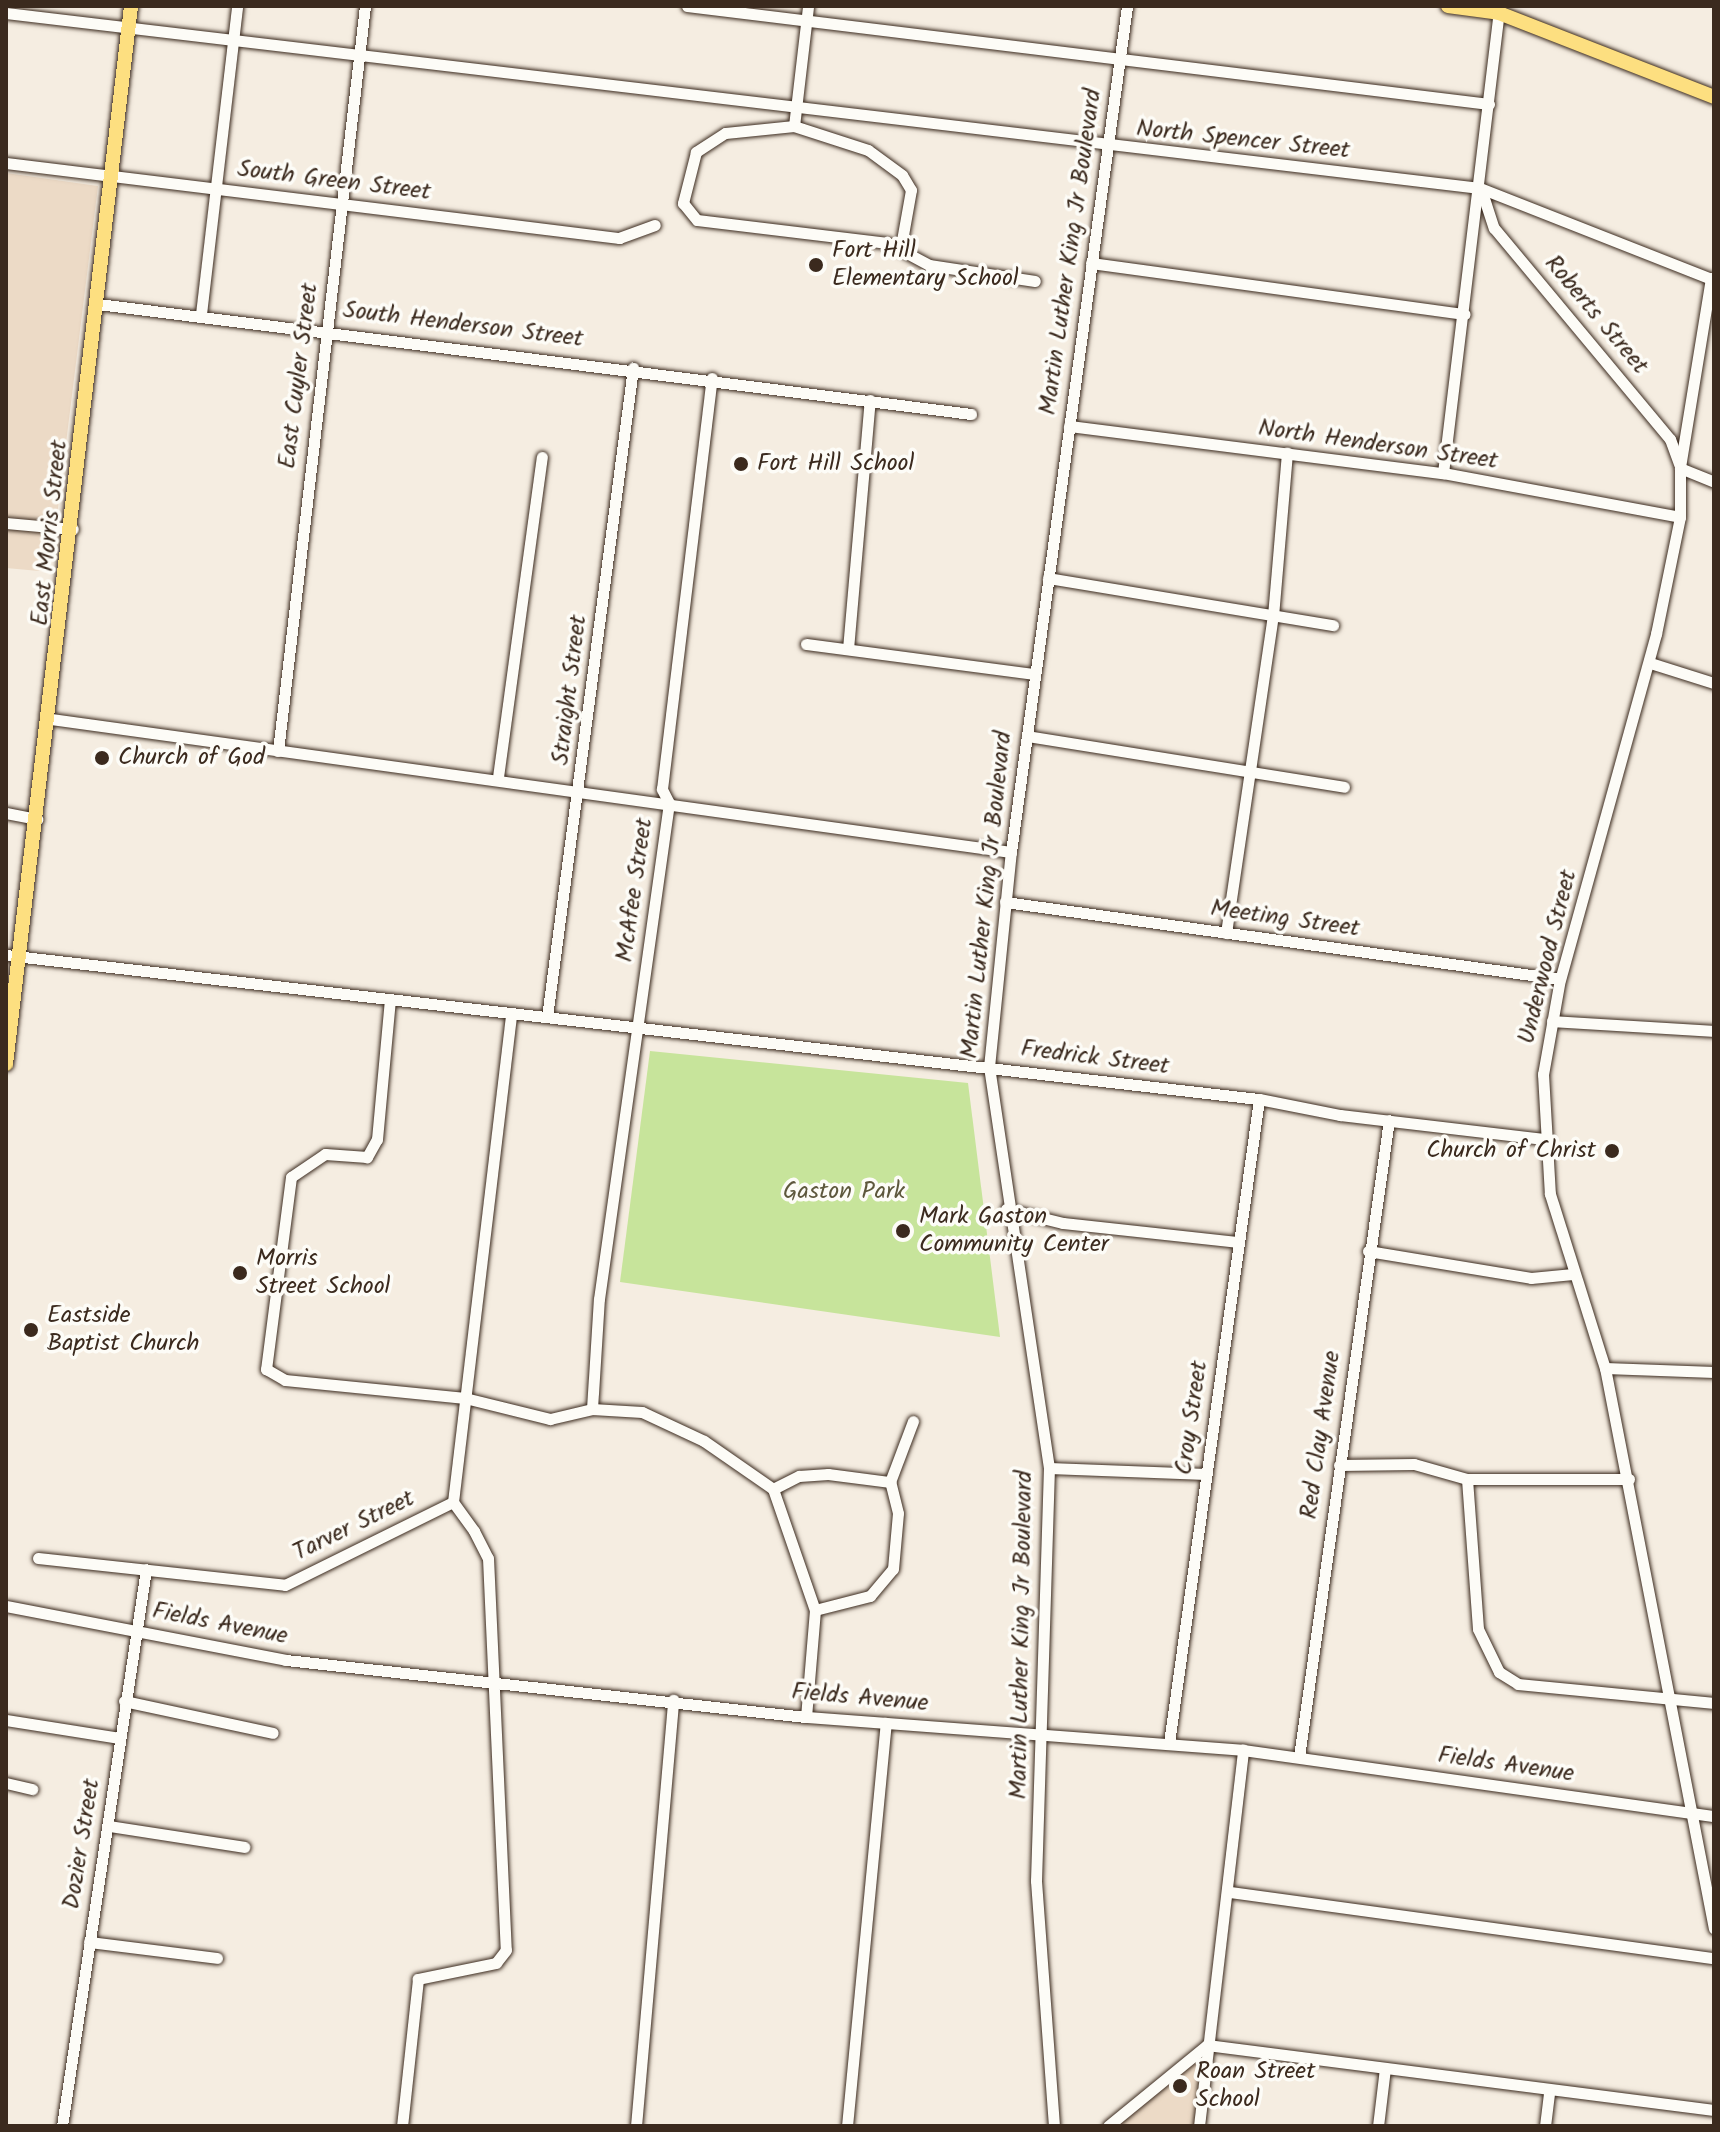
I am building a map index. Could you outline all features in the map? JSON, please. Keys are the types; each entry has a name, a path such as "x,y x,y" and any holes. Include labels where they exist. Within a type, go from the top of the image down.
{"main road":[{"name":"East Morris Street","path":"6,1064 13,956 51,719 131,6"},
{"path":"1448,6 1499,9 1714,97"}],"street":[{"path":"201,314 237,6"},
{"name":"East Cuyler Street","path":"278,751 365,6"},
{"path":"687,6 1489,104"},
{"path":"794,126 808,6"},
{"name":"Martin Luther King Jr Boulevard","path":"1054,2126 1036,1881 1045,1734 1049,1468 1006,1209 989,1067 1011,852 1127,6"},
{"path":"1443,473 1465,314 1499,9"},
{"name":"North Spencer Street","path":"6,13 128,30 796,106 1107,148 1480,188 1712,279"},
{"path":"901,246 911,202 902,175 868,150 794,126 706,140 696,152 683,203 697,220 901,246 929,265 1035,281"},
{"name":"South Green Street","path":"6,163 619,238 655,225"},
{"name":"Roberts Street","path":"1480,188 1494,228 1670,439 1680,468"},
{"path":"1091,263 1465,314"},
{"name":"Underwood Street","path":"1712,279 1680,468 1680,517 1650,663 1560,979 1543,1074 1544,1139 1550,1194 1605,1368 1714,1929"},
{"name":"South Henderson Street","path":"98,304 633,368"},
{"path":"633,368 971,414"},
{"name":"Straight Street","path":"547,1017 633,368"},
{"name":"McAfee Street","path":"592,1409 599,1299 669,803 662,789 712,378"},
{"path":"848,649 870,400"},
{"name":"North Henderson Street","path":"1069,426 1443,473 1680,517"},
{"path":"1226,933 1247,771 1273,616 1287,453"},
{"path":"498,777 542,457"},
{"path":"1680,468 1714,482"},
{"path":"6,523 73,529"},
{"path":"1048,578 1333,625"},
{"path":"806,644 1035,674"},
{"path":"1650,663 1714,683"},
{"path":"51,719 278,751 498,777 1011,852"},
{"path":"1027,736 1344,787"},
{"path":"6,813 37,819"},
{"name":"Meeting Street","path":"1005,902 1560,979"},
{"name":"Fredrick Street","path":"13,956 1259,1099 1389,1120 1544,1139"},
{"path":"390,999 377,1139 367,1157 325,1154 291,1177 266,1369 285,1380 465,1398 550,1419 592,1409 642,1412 704,1441 773,1489 815,1610 806,1717"},
{"path":"453,1502 511,1013"},
{"path":"1552,1021 1714,1031"},
{"name":"Croy Street","path":"1169,1743 1259,1099"},
{"name":"Red Clay Avenue","path":"1299,1757 1368,1251 1389,1120"},
{"path":"1006,1209 1063,1223 1239,1242"},
{"path":"1368,1251 1531,1278 1573,1274"},
{"path":"1605,1368 1714,1372"},
{"path":"815,1610 870,1596 893,1569 898,1513 890,1482 913,1421"},
{"path":"1339,1465 1414,1464 1467,1479 1629,1479"},
{"path":"1049,1468 1206,1474"},
{"path":"773,1489 799,1476 828,1474 890,1482"},
{"path":"1467,1479 1478,1629 1499,1672 1518,1684 1714,1703"},
{"name":"Tarver Street","path":"38,1558 285,1585 453,1502 488,1558 506,1950 496,1963 418,1979 402,2126"},
{"name":"Dozier Street","path":"62,2126 146,1569"},
{"name":"Fields Avenue","path":"6,1606 286,1660 673,1700 806,1717 1243,1750 1714,1816"},
{"path":"636,2126 673,1700"},
{"path":"124,1701 273,1733"},
{"path":"6,1720 120,1738"},
{"path":"847,2126 886,1723"},
{"path":"1199,2126 1207,2045 1230,1892 1243,1750"},
{"path":"6,1783 32,1789"},
{"path":"109,1826 244,1847"},
{"path":"1230,1892 1714,1958"},
{"path":"89,1942 217,1958"},
{"path":"1108,2126 1207,2045 1549,2092 1714,2110"},
{"path":"1378,2126 1385,2068"},
{"path":"1545,2126 1549,2092"}],"shaded area":[{"path":"6,173 98,186 50,572 6,568"},
{"name":"Roan Street School","path":"1207,2045 1199,2126 1105,2126"}],"green space":[{"name":"Gaston Park","path":"650,1051 968,1083 1000,1337 620,1282"}],"place":[{"name":"Fort Hill Elementary School","path":"816,265"},
{"name":"Fort Hill School","path":"741,464"},
{"name":"Church of God","path":"102,758"},
{"name":"Church of Christ","path":"1612,1151"},
{"name":"Mark Gaston Community Center","path":"903,1231"},
{"name":"Morris Street School","path":"240,1273"},
{"name":"Eastside Baptist Church","path":"31,1330"},
{"name":"Roan Street School","path":"1180,2086"}]}
